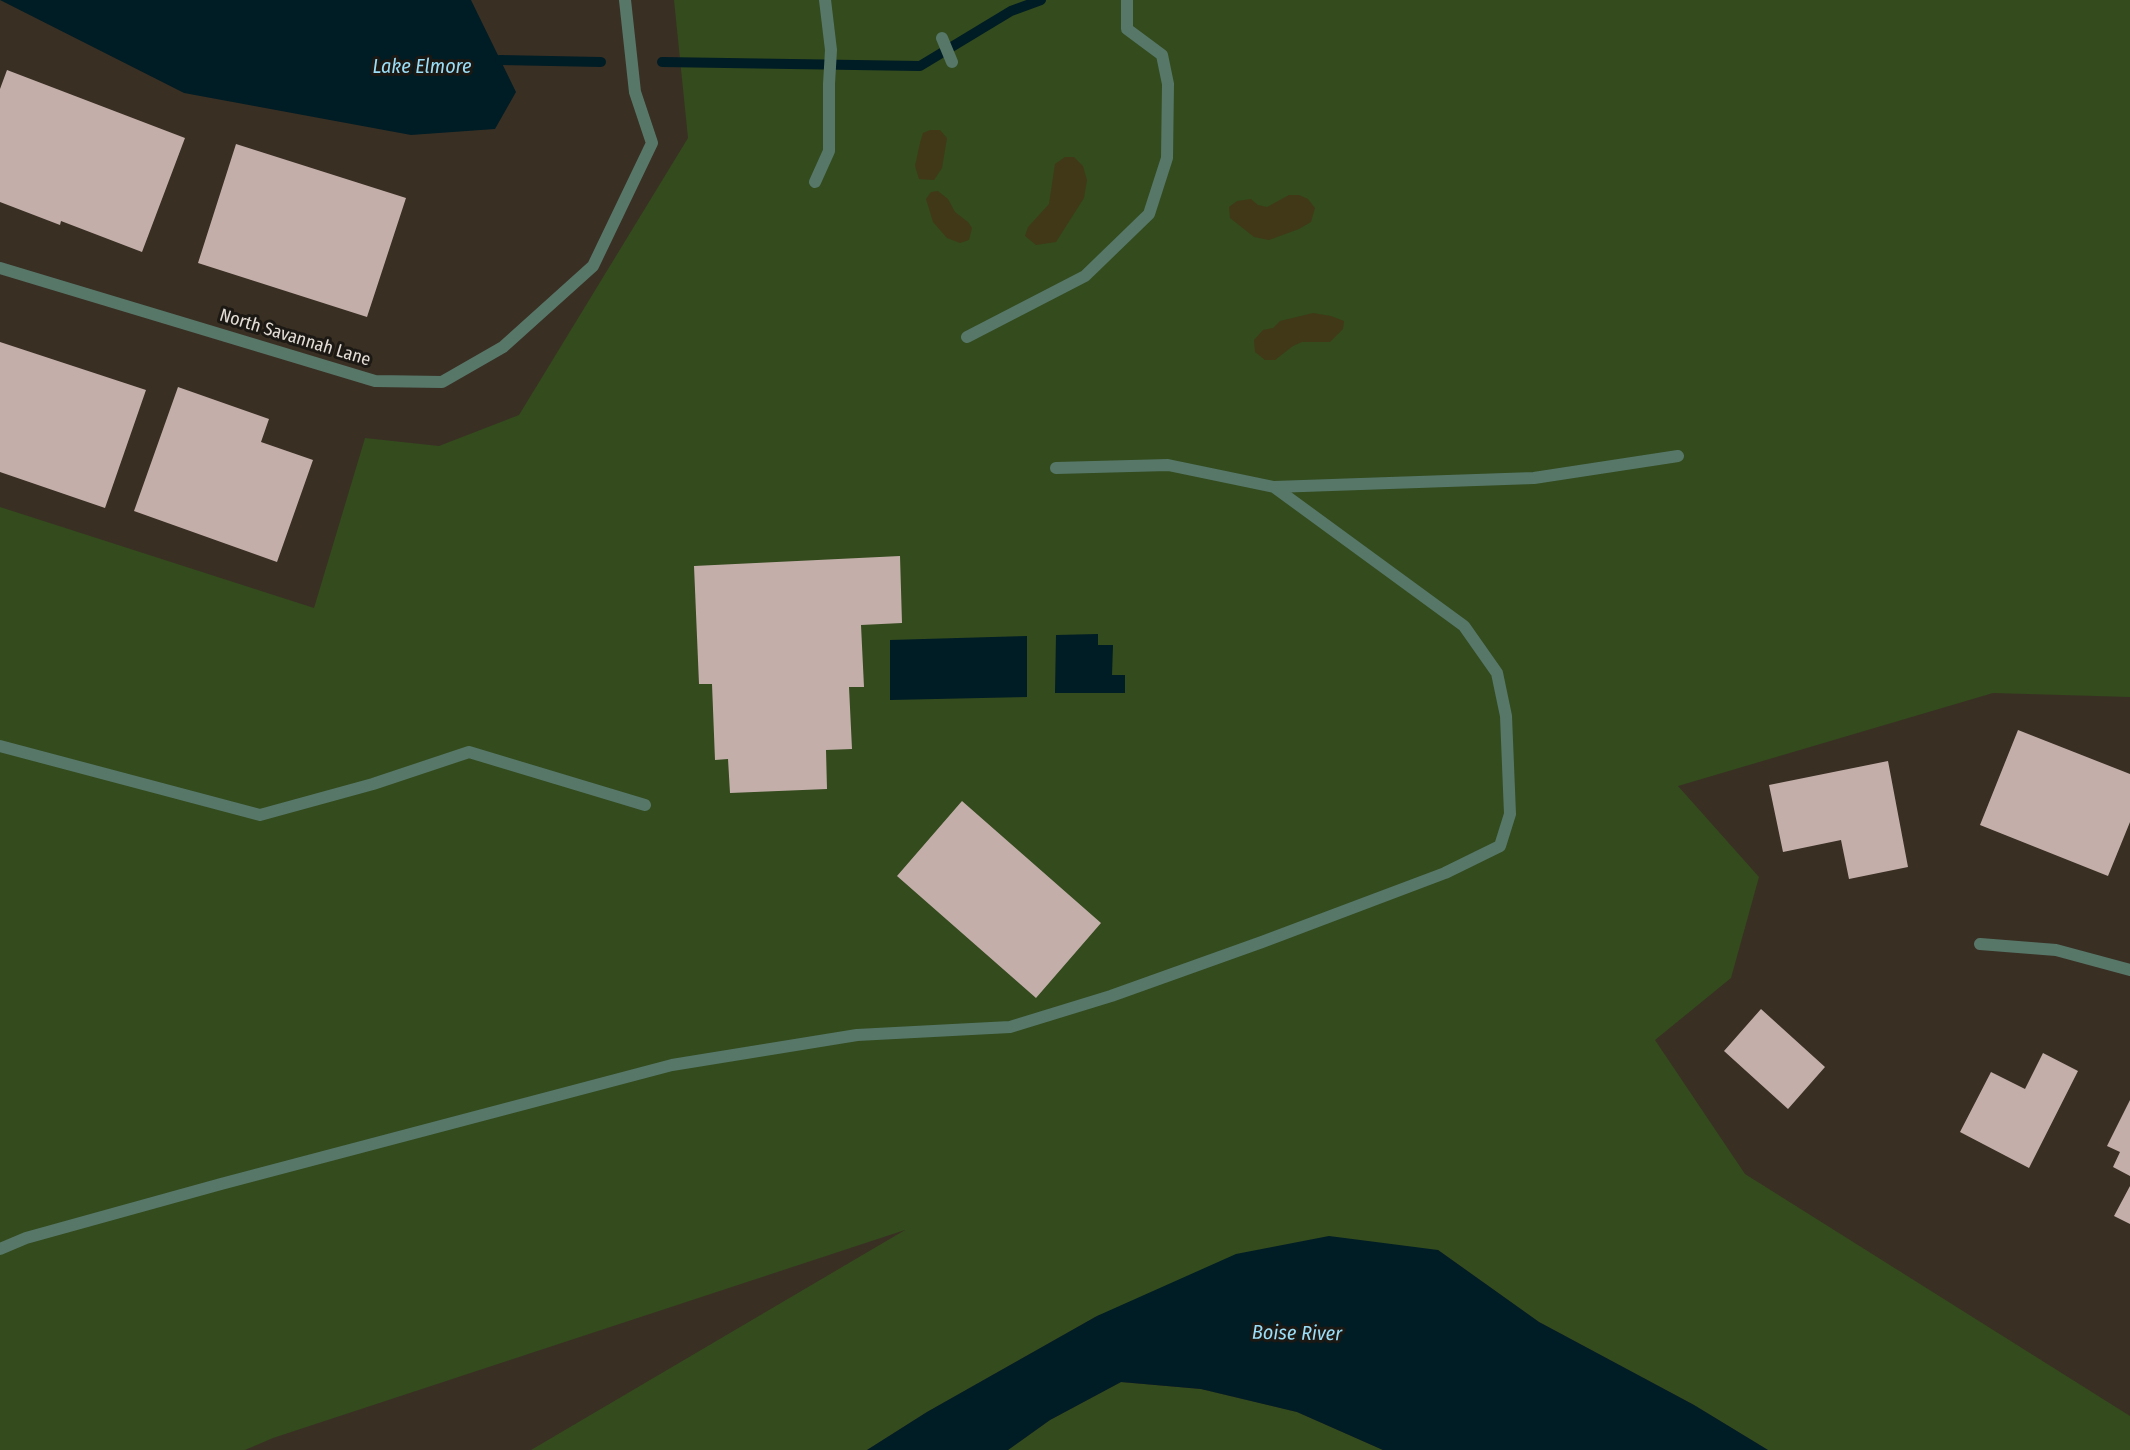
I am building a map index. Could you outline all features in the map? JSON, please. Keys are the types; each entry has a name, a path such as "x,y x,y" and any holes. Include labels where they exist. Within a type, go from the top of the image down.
{"street":[{"name":"North Savannah Lane","path":"0,268 375,381 442,382 503,347 593,266 652,143 635,92 626,0"},
{"path":"815,182 829,151 831,50 825,0"},
{"path":"967,337 1085,276 1149,214 1167,158 1167,84 1162,55 1127,29 1127,0"},
{"path":"942,38 952,62"},
{"path":"1056,468 1168,465 1274,487 1534,478 1678,456"},
{"path":"0,1249 26,1238 221,1184 672,1065 857,1035 1010,1027 1111,996 1262,942 1444,873 1500,846 1510,814 1506,716 1497,672 1464,626 1274,487"},
{"path":"0,746 260,815 373,784 469,752 645,805"},
{"path":"1980,944 2056,950 2130,970"}],"green space":[{"path":"674,0 2130,0 2130,697 1993,693 1678,786 1759,877 1731,978 1655,1040 1745,1174 2130,1416 2130,1450 1768,1450 1694,1405 1539,1322 1438,1250 1097,1316 927,1412 867,1450 531,1450 905,1230 273,1438 245,1450 0,1450 0,507 314,608 365,438 439,446 519,415 688,138"},
{"path":"1121,1382 1201,1389 1297,1412 1383,1450 1008,1450 1050,1420"}],"sand":[{"path":"940,130 947,138 942,168 934,180 919,179 915,166 920,143 923,133"},
{"path":"1065,157 1074,157 1083,166 1087,180 1084,198 1056,242 1036,245 1025,236 1028,227 1049,204 1055,164"},
{"path":"938,191 948,199 955,212 972,228 969,240 960,243 947,238 933,222 926,199 931,192"},
{"path":"1289,195 1299,195 1308,199 1315,208 1311,222 1299,229 1269,240 1254,237 1230,218 1229,207 1237,201 1251,199 1258,205 1267,207"},
{"path":"1313,313 1344,321 1343,329 1330,342 1302,342 1275,360 1265,360 1255,352 1254,340 1263,330 1273,328 1280,321"}],"water":[{"name":"Lake Elmore","path":"0,0 471,0 516,92 495,129 411,135 184,93"},
{"path":"1098,634 1098,645 1113,645 1112,675 1125,675 1125,693 1055,693 1056,635"},
{"path":"1027,636 1027,697 890,700 890,640"},
{"name":"Boise River","path":"1329,1236 1438,1250 1539,1322 1694,1405 1768,1450 1383,1450 1297,1412 1201,1389 1121,1382 1050,1420 1008,1450 867,1450 927,1412 1097,1316 1236,1254"}],"building":[{"path":"7,70 185,138 142,252 61,221 60,225 0,202 0,89"},
{"path":"236,144 406,198 367,317 198,263"},
{"path":"0,342 146,390 105,508 0,472"},
{"path":"178,387 269,419 261,442 313,460 277,562 134,511"},
{"path":"900,556 902,623 861,625 864,687 849,687 852,749 826,750 827,789 730,793 728,759 715,760 712,684 699,684 694,566"},
{"path":"2018,730 2130,774 2130,822 2108,876 1980,825"},
{"path":"1888,761 1908,867 1849,879 1841,840 1783,852 1769,785"},
{"path":"962,801 1101,923 1036,998 897,876"},
{"path":"1761,1009 1825,1067 1788,1109 1724,1051"},
{"path":"2043,1053 2078,1071 2029,1168 1960,1132 1991,1072 2025,1089"},
{"path":"2130,1100 2130,1176 2113,1167 2120,1152 2107,1146"},
{"path":"2130,1186 2130,1224 2114,1216"}],"waterway":[{"path":"662,62 920,66 1011,11 1041,0"},
{"path":"500,60 601,62"}]}
